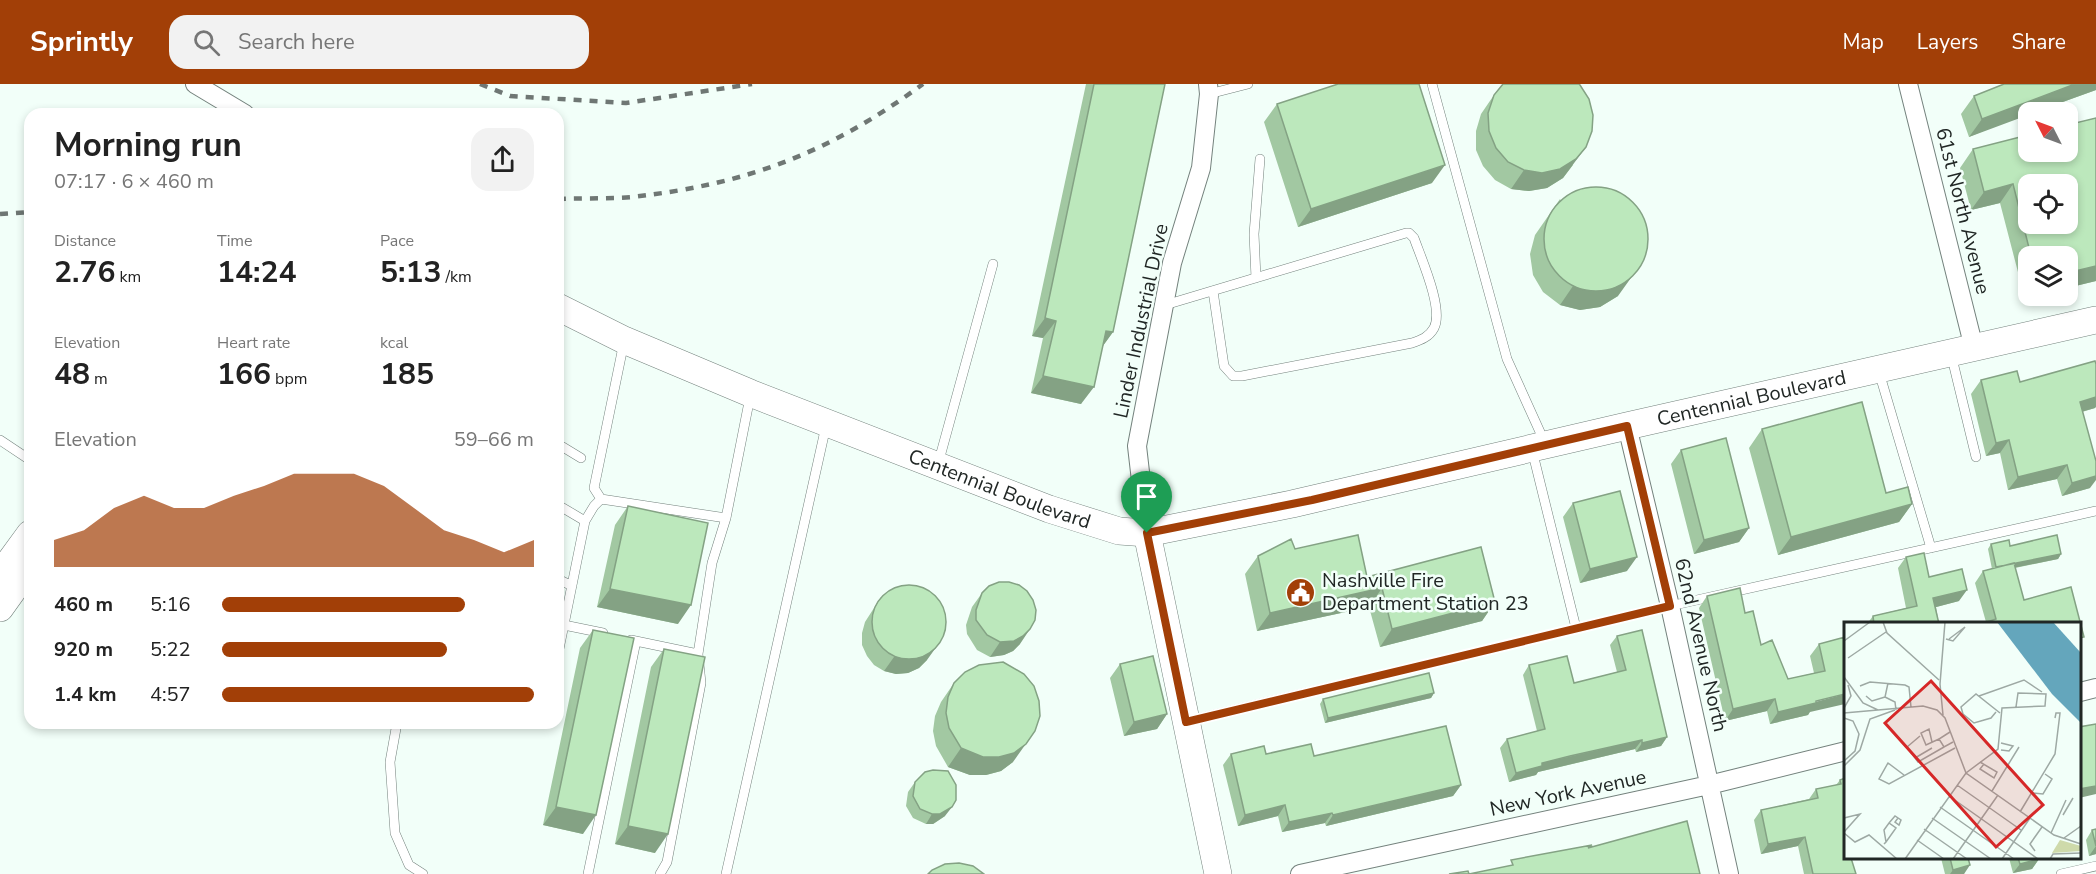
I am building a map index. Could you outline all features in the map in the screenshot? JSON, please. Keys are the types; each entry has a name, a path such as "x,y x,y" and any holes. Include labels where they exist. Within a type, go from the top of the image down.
{"main road":[{"name":"Centennial Boulevard","path":"564,310 624,340 750,393 1049,509 1119,531 1147,533 1292,504 2096,320"},
{"path":"1147,533 1218,874"},
{"path":"0,575 24,542"},
{"path":"0,608 24,574"}],"street":[{"path":"195,84 235,108"},
{"name":"61st North Avenue","path":"1908,84 1962,351"},
{"name":"Linder Industrial Drive","path":"1147,533 1137,446 1172,262 1201,168 1208,89"},
{"name":"62nd Avenue North","path":"1627,426 1670,606 1729,874"},
{"path":"2081,692 2096,688"},
{"name":"New York Avenue","path":"1300,874 1709,785 1844,751"}],"lane":[{"path":"1208,89 1248,84"},
{"path":"1432,84 1507,359 1539,446 1576,628"},
{"path":"1256,278 1254,234 1260,159"},
{"path":"1165,305 1402,233 1409,233 1414,238 1426,271 1438,314 1434,327 1425,339 1412,343 1233,376 1224,366 1213,291"},
{"path":"937,466 993,264"},
{"path":"624,340 594,488 601,499 726,518"},
{"path":"1962,351 1976,457"},
{"path":"1878,370 1931,548"},
{"path":"660,874 667,862 701,683 698,654 712,563 726,518 750,393"},
{"path":"726,874 826,423"},
{"path":"0,440 24,456"},
{"path":"564,448 581,458"},
{"path":"601,499 585,521 564,625 615,636"},
{"path":"564,509 585,521"},
{"path":"1186,722 1670,606 2096,511"},
{"path":"564,582 572,586"},
{"path":"626,638 698,654"},
{"path":"588,874 636,641"},
{"path":"396,729 390,762 395,833 409,865 423,874"},
{"path":"2061,874 2096,866"}],"building":[{"path":"1094,84 1165,84 1113,332 1106,331 1094,387 1043,376 1056,321 1045,318"},
{"path":"1338,84 1419,84 1445,165 1311,209 1277,104"},
{"path":"1503,84 1580,85 1589,99 1593,115 1592,131 1586,147 1576,159 1560,169 1542,173 1524,170 1508,162 1496,148 1489,131 1488,113 1494,95"},
{"path":"2004,84 2075,84 2027,102 2018,102 2018,105 1982,119 1974,96"},
{"path":"2096,118 2096,266 2078,270 2078,246 2028,246 2026,234 2078,234 2078,174 2018,174 2018,204 2013,184 1984,192 1973,149 2018,138 2018,162 2078,162 2078,122"},
{"path":"1596,187 1616,191 1633,202 1644,219 1648,239 1644,259 1633,276 1616,287 1596,291 1576,287 1559,276 1548,259 1544,239 1548,219 1559,202 1576,191"},
{"path":"2095,361 2096,397 2080,402 2096,461 2096,476 2072,483 2067,465 2018,477 2009,440 1996,443 1981,380 2017,371 2020,382"},
{"path":"1862,402 1886,493 1908,487 1912,504 1791,537 1762,429"},
{"path":"1726,438 1749,528 1704,540 1681,450"},
{"path":"1620,491 1637,557 1590,569 1573,503"},
{"path":"628,506 708,523 691,605 610,589"},
{"path":"1358,535 1367,577 1481,547 1495,602 1392,629 1382,588 1270,613 1258,556 1291,539 1295,549"},
{"path":"2057,535 2061,554 1996,567 1991,544 2009,540 2010,546"},
{"path":"1924,553 1929,577 1962,569 1967,590 1933,598 1939,622 1874,622 1873,616 1917,606 1906,557"},
{"path":"2014,563 2024,600 2071,587 2080,622 1987,622 1996,619 1983,571"},
{"path":"999,582 1019,585 1027,591 1036,610 1035,620 1030,629 1014,641 1000,642 987,635 976,620 976,610 982,593 989,586"},
{"path":"909,585 930,591 940,601 946,622 940,643 930,653 909,659 888,653 878,643 872,622 878,601 888,591"},
{"path":"1740,588 1745,613 1753,611 1761,645 1772,640 1788,679 1825,671 1819,644 1844,637 1844,694 1778,712 1775,699 1733,709 1707,596"},
{"path":"593,630 634,638 596,815 556,807"},
{"path":"1642,630 1667,737 1642,743 1642,740 1570,756 1516,773 1507,739 1545,729 1529,665 1567,656 1574,683 1626,670 1617,636"},
{"path":"664,649 705,657 668,834 628,826"},
{"path":"1153,656 1167,714 1134,722 1120,664"},
{"path":"1003,662 1024,674 1034,686 1039,701 1040,716 1035,731 1026,744 1014,753 999,757 983,757 961,748 949,728 946,713 948,697 954,683 965,672 979,665"},
{"path":"1429,673 1434,693 1328,718 1323,699"},
{"path":"2096,724 2096,786 2081,789 2081,727"},
{"path":"1446,726 1461,785 1333,815 1332,813 1289,822 1285,805 1245,815 1231,754 1264,746 1266,754 1311,744 1314,756"},
{"path":"948,771 956,785 956,800 952,807 940,814 932,814 920,809 913,796 915,782 925,772"},
{"path":"1844,778 1844,859 1851,859 1856,874 1813,874 1805,837 1768,844 1761,810 1818,798 1816,789 1841,784 1840,780"},
{"path":"1687,821 1700,874 1469,874 1513,865 1511,860 1592,845 1588,848"},
{"path":"2096,829 2096,846 2092,830"},
{"path":"1950,859 1968,859 1970,865 1953,870"},
{"path":"2018,859 2039,859 2020,864"},
{"path":"959,863 973,866 984,874 928,874 945,864"},
{"path":"1468,871 1469,874 1449,874"}],"railway":[{"path":"480,84 510,96 626,103 752,84"},
{"path":"564,199 632,197 713,184 750,174 820,147 854,129 923,84"},
{"path":"0,214 24,212"}],"place":[{"name":"Nashville Fire Department Station 23","path":"1301,592"}],"route":[{"path":"1627,426 1670,606 1186,722 1147,533 1312,500 1627,426"}]}
